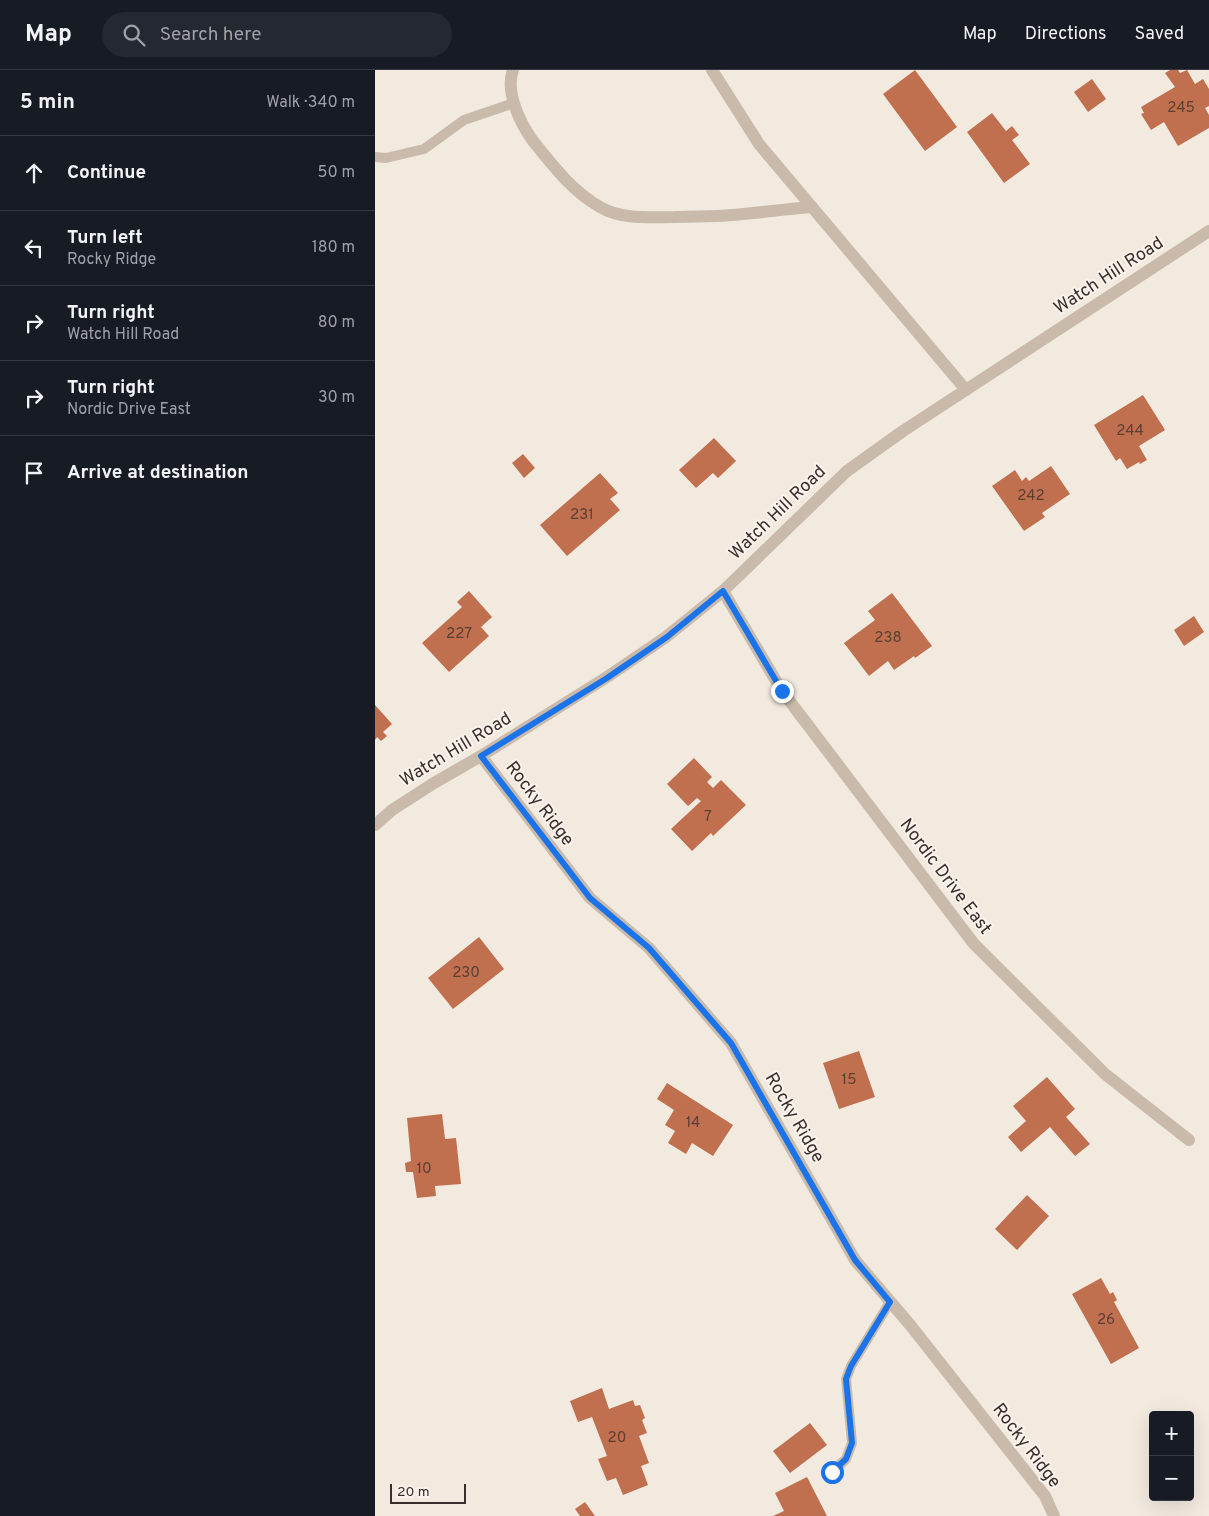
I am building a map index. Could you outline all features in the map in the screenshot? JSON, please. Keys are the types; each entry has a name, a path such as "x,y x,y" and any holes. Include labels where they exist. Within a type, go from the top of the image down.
{"street":[{"path":"513,70 511,75 514,103 527,133 558,173 583,196 602,208 637,217 731,216 812,207"},
{"path":"712,70 759,144 966,390"},
{"name":"Watch Hill Road","path":"375,825 392,810 607,678 667,637 723,591 847,471 903,431 1209,231"},
{"name":"Nordic Drive East","path":"723,591 782,691 974,944 1105,1074 1189,1140"},
{"name":"Rocky Ridge","path":"481,756 590,898 649,948 731,1043 855,1260 1045,1496 1054,1516"}],"lane":[{"path":"375,157 386,158 423,149 464,120 514,103"},
{"path":"832,1472 846,1459 852,1443 846,1379 851,1366 890,1302"}],"building":[{"path":"915,70 957,127 925,151 883,94"},
{"path":"1170,70 1178,70 1180,73 1187,70 1195,84 1203,79 1209,89 1209,106 1205,108 1209,115 1209,128 1178,146 1164,122 1151,130 1141,114 1144,113 1141,107 1175,87 1165,73"},
{"path":"1092,79 1106,99 1088,112 1074,92"},
{"path":"992,113 1006,131 1012,126 1019,135 1012,140 1030,164 1004,183 967,132"},
{"path":"1143,395 1165,430 1139,446 1147,460 1127,469 1120,458 1116,461 1094,425"},
{"path":"714,438 736,461 718,478 713,473 696,488 679,470"},
{"path":"523,454 535,468 524,478 512,463"},
{"path":"1051,466 1070,494 1042,513 1045,517 1024,531 992,486 1015,470 1022,481 1026,477 1029,481"},
{"path":"600,473 618,493 610,499 620,510 567,556 540,525"},
{"path":"469,591 492,617 481,627 489,636 449,672 422,643 462,607 457,602"},
{"path":"892,593 932,646 894,670 888,661 869,676 844,643 875,620 868,611"},
{"path":"1194,616 1204,632 1184,646 1174,630"},
{"path":"375,705 392,724 383,732 387,736 381,741 377,737 375,740"},
{"path":"694,758 712,777 707,782 713,788 721,780 746,805 713,836 711,833 692,851 671,829 701,801 697,798 688,806 667,784"},
{"path":"479,937 504,969 453,1009 428,978"},
{"path":"859,1051 875,1097 839,1109 823,1063"},
{"path":"1047,1077 1075,1109 1066,1117 1090,1144 1075,1156 1050,1127 1021,1152 1008,1137 1026,1121 1013,1106"},
{"path":"667,1083 733,1125 713,1156 692,1143 686,1154 668,1143 675,1131 665,1125 674,1110 657,1099"},
{"path":"442,1114 445,1139 456,1138 461,1184 435,1186 436,1196 417,1198 413,1172 406,1172 405,1163 411,1161 407,1118"},
{"path":"1027,1195 1049,1216 1017,1250 995,1229"},
{"path":"1101,1278 1110,1294 1113,1292 1117,1300 1114,1302 1139,1348 1111,1364 1072,1294"},
{"path":"602,1388 609,1409 633,1400 635,1406 640,1405 645,1418 642,1420 647,1433 639,1436 649,1463 641,1466 648,1485 623,1495 616,1478 607,1481 598,1459 607,1456 592,1417 578,1422 570,1401"},
{"path":"810,1423 827,1445 790,1473 773,1451"},
{"path":"807,1477 827,1516 773,1516 784,1511 775,1493"},
{"path":"585,1502 595,1516 580,1516 575,1509"}],"route":[{"path":"782,691 723,591 667,637 607,678 481,756 590,898 649,948 731,1043 855,1260 890,1302 851,1366 846,1379 852,1443 846,1459 832,1472"}]}
